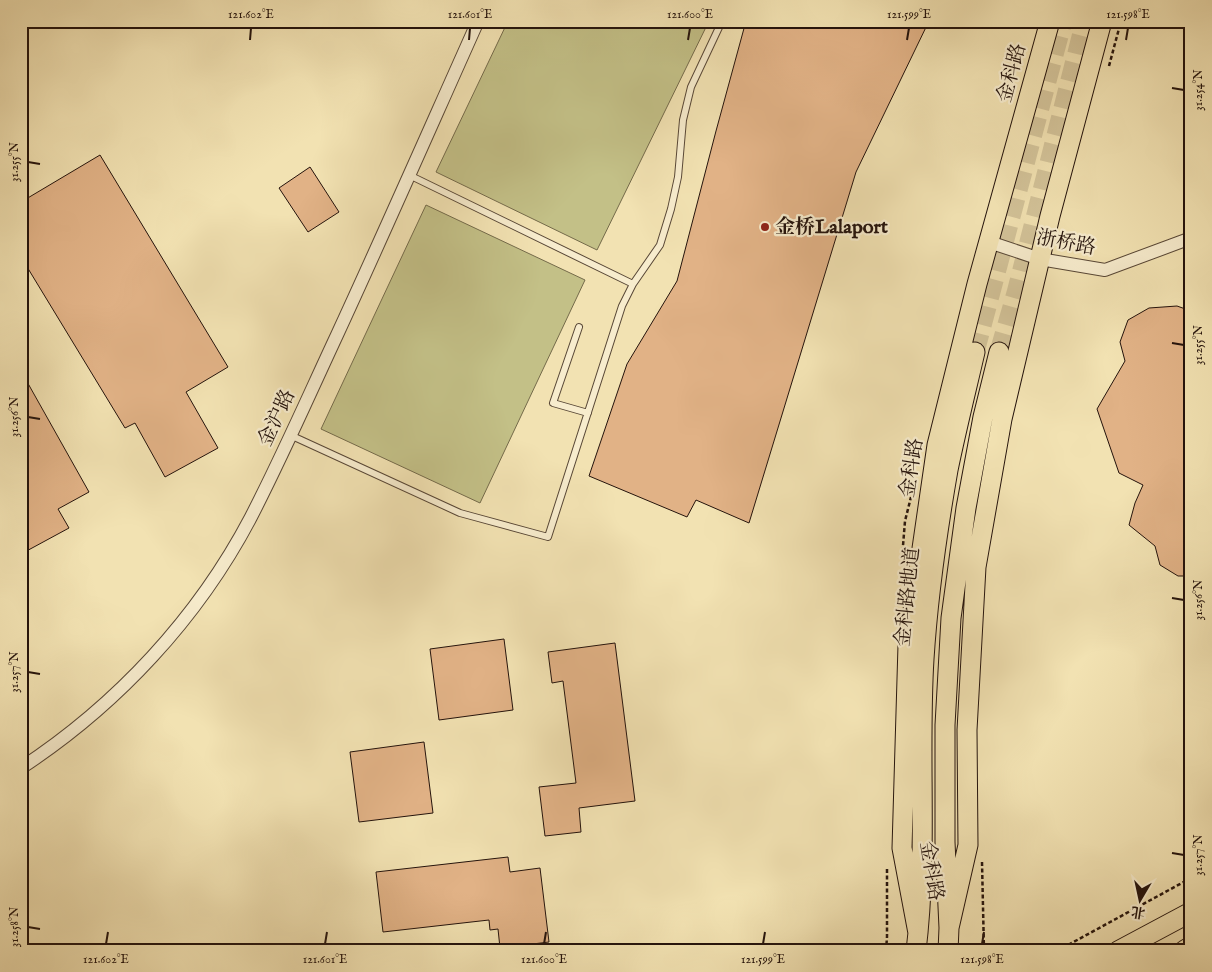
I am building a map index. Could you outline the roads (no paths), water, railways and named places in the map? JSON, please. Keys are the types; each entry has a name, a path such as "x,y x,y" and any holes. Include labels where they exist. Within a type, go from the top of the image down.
{"highway":[{"path":"1186,951 1191,948"}],"main road":[{"name":"金科路","path":"917,942 902,848 908,645 937,445 977,284 1050,21"},
{"name":"金科路","path":"949,928 968,845 967,730 976,566 1002,419 1040,259 1102,21"},
{"name":"金科路地道","path":"923,851 924,660 928,608 948,470 975,352"},
{"name":"金科路","path":"948,951 949,928 945,842 945,725 951,618 968,499 983,417 999,352"},
{"name":"金科路","path":"917,942 923,851"},
{"path":"1118,951 1191,912"}],"street":[{"name":"金沪路","path":"21,768 84,722 126,684 194,606 222,566 251,518 290,436 478,21"},
{"name":"浙桥路","path":"989,242 1040,259 1105,270 1191,238"}],"lane":[{"path":"290,436 460,513 548,538 622,306 633,284 660,245 672,209 683,120 691,88 722,21"},
{"path":"409,175 633,284"},
{"path":"579,327 553,403 588,413"}],"tunnel":[{"path":"975,352 1063,21"},
{"path":"999,352 1016,293 1085,21"}],"place":[{"name":"金桥Lalaport","path":"765,227"}]}
